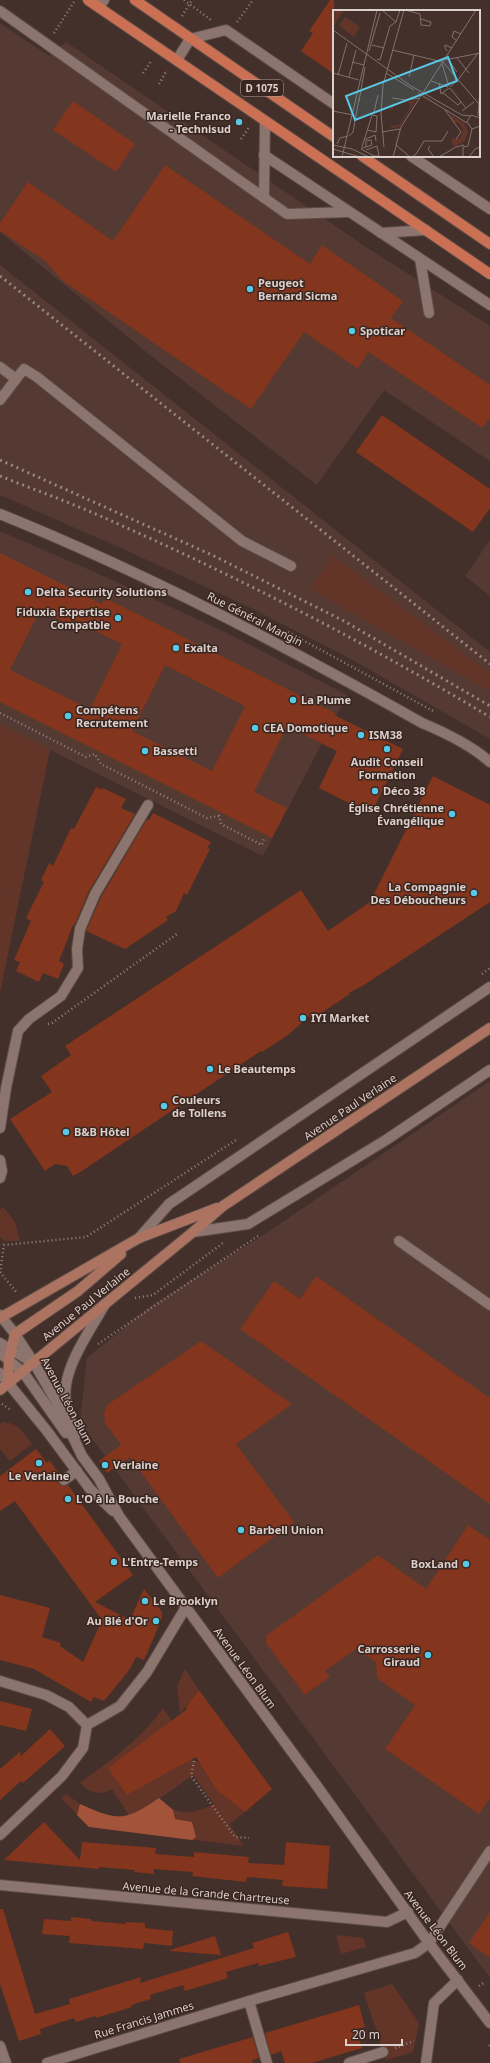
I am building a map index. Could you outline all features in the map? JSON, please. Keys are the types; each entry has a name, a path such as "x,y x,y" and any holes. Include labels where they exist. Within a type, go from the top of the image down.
{"main road":[{"name":"D 1075","path":"88,0 102,4 265,121 490,274"},
{"name":"D 1075","path":"135,0 333,136"},
{"path":"363,157 490,244"},
{"name":"Avenue Paul Verlaine","path":"4,1387 223,1206 490,1028"},
{"name":"Avenue Paul Verlaine","path":"1,1317 139,1238 223,1206"},
{"path":"4,1387 15,1334 78,1291 139,1238"},
{"path":"0,1328 1,1317"}],"street":[{"path":"0,11 287,214 349,212"},
{"path":"178,60 190,39 228,32 333,103"},
{"path":"264,198 265,121"},
{"path":"264,154 490,306"},
{"path":"412,157 490,209"},
{"path":"381,233 426,230"},
{"path":"420,259 429,313"},
{"path":"0,367 16,379"},
{"path":"0,400 24,369 37,377 242,541 291,566"},
{"name":"Rue Général Mangin","path":"0,514 74,544 237,623 422,723 441,731 481,754 490,762"},
{"path":"0,1128 6,1088 18,1031 24,1024 61,996 78,968 77,949 80,929 95,894 148,805"},
{"path":"139,1238 169,1204 490,987"},
{"path":"193,1232 248,1224 386,1140 490,1070"},
{"path":"0,1160 2,1171 0,1178"},
{"path":"399,1241 490,1305"},
{"path":"82,1456 66,1402 66,1385 74,1361 105,1304"},
{"name":"Avenue Léon Blum","path":"1,1317 15,1334 34,1363 57,1403 82,1456 99,1479 119,1516 408,1912 429,1943 490,2023"},
{"path":"0,1343 10,1354 82,1456"},
{"path":"0,1353 10,1354 34,1363"},
{"path":"0,1373 4,1387 48,1431 90,1490 119,1516"},
{"path":"64,1480 76,1471"},
{"path":"87,1725 120,1706 147,1672 186,1607"},
{"path":"0,1681 46,1695 69,1707 87,1725"},
{"path":"0,1835 62,1776 83,1748 87,1725"},
{"path":"429,1943 490,1851"},
{"name":"Avenue de la Grande Chartreuse","path":"0,1885 387,1922 408,1912"},
{"name":"Rue Francis Jammes","path":"47,2063 249,2001 415,1953 429,1943"},
{"path":"426,2063 434,2003 458,1980"},
{"path":"249,2001 267,2063"},
{"path":"0,2046 6,2063"},
{"path":"349,2063 384,2052"}],"path":[{"path":"46,44 76,0"},
{"path":"184,0 228,32 253,0"},
{"path":"159,84 168,68"},
{"path":"241,139 251,124"},
{"path":"0,713 86,757 95,754 101,764 207,818 219,816 221,824 262,845 264,839"},
{"path":"24,1024 32,1028 52,1023 177,934"},
{"path":"477,977 490,968"},
{"path":"0,1273 4,1245 86,1238 239,1137"},
{"path":"96,1345 262,1234"},
{"path":"132,1299 153,1295 229,1238"},
{"path":"194,1761 191,1776 195,1782 235,1837 249,1838"},
{"path":"384,2052 416,2040 429,2042"}],"shaded area":[{"name":"Peugeot Bernard Sicma","path":"0,23 49,56 66,42 372,251 490,326 490,461 384,390 317,485 150,355 0,232"},
{"path":"0,265 490,652 490,673 333,555 487,690 490,686 490,739 349,658 247,606 0,495"},
{"path":"0,531 99,574 227,633 347,695 263,856 50,750 0,992"},
{"path":"490,540 490,596 465,576"},
{"path":"333,555 490,673 490,686 487,690 310,589"},
{"path":"0,724 50,749 0,992 0,895 2,893 0,891"},
{"path":"490,1081 490,1978 80,1422 87,1358 152,1305 262,1236"},
{"path":"3,1207 15,1222 20,1241 5,1241 0,1237 0,1210"},
{"path":"2,1422 7,1422 16,1426 23,1432 32,1444 10,1461 0,1449 0,1425"},
{"path":"185,1669 199,1690 180,1713 177,1686"},
{"path":"163,1708 172,1721 127,1795 178,1767 185,1758 199,1762 217,1791 245,1812 229,1824 244,1846 89,1827 61,1798 66,1794 80,1804 106,1816 129,1816 112,1789 99,1793 87,1789 80,1783 114,1758 135,1740","holes":["193,1775 214,1804 192,1812 185,1812 172,1809 159,1799"]},
{"path":"159,1798 173,1810 175,1819 192,1822 196,1837 192,1840 89,1827 77,1815 80,1804 103,1814 112,1816 129,1815"},
{"path":"336,1935 363,1938 366,1947 341,1954"},
{"path":"392,1984 419,2023 413,2052 386,2060 364,1993"}],"building":[{"path":"330,0 334,0 333,73 301,51 313,33 309,31"},
{"path":"73,101 135,144 116,172 53,130"},
{"path":"165,165 310,264 322,245 403,301 391,318 490,385 490,417 482,428 368,352 358,369 304,332 251,409 63,281 44,260 0,231 0,223 28,182 113,241"},
{"path":"382,415 490,489 490,508 473,532 356,452"},
{"path":"0,553 102,604 105,598 335,713 334,715 403,749 371,814 319,788 337,751 287,726 254,792 287,808 272,838 0,702","holes":["40,610 72,626 75,621 122,644 90,709 10,670","165,665 245,706 212,771 132,731"]},
{"path":"433,776 490,805 490,902 364,985 349,993 350,994 312,1019 309,1016 288,1035 262,1052 261,1051 82,1171 73,1176 67,1166 55,1164 45,1171 10,1119 52,1092 41,1076 71,1055 65,1046 301,890 328,931 370,902"},
{"path":"96,787 102,790 103,788 126,799 121,808 135,814 89,891 74,926 73,925 59,961 64,964 58,979 43,973 39,982 16,971 20,962 14,960 31,921 26,918 44,882 41,880 49,863 53,866 71,828 74,829"},
{"path":"153,813 211,842 207,848 210,849 187,895 184,893 176,911 166,917 168,920 125,949 86,931 101,897 147,819 149,820"},
{"path":"316,1276 490,1398 490,1504 240,1329 274,1281 300,1299"},
{"path":"201,1341 292,1404 236,1444 294,1522 218,1578 130,1457 107,1473 99,1461 121,1445 105,1423 104,1413 107,1405"},
{"path":"36,1449 47,1463 50,1461 60,1475 58,1480 59,1484 64,1486 68,1485 133,1575 95,1602 130,1620 144,1589 162,1612 162,1618 144,1660 136,1657 130,1669 104,1701 94,1697 91,1702 34,1669 0,1660 0,1595 50,1608 42,1637 61,1643 60,1646 83,1662 102,1620 15,1501 0,1511 0,1476"},
{"name":"Carrosserie Giraud","path":"468,1525 490,1540 490,1798 479,1814 385,1749 415,1705 377,1678 376,1662 356,1649 325,1671 330,1677 305,1695 266,1643 267,1635 378,1555 426,1589"},
{"path":"199,1690 272,1789 245,1812 217,1791 196,1757 127,1795 108,1768 186,1710 187,1705"},
{"path":"0,1701 32,1709 26,1731 0,1725"},
{"path":"50,1729 65,1746 23,1783 21,1781 0,1800 0,1769 21,1751 20,1757"},
{"path":"44,1822 80,1860 82,1842 156,1848 155,1854 194,1857 194,1852 249,1857 248,1863 284,1865 286,1842 330,1846 327,1889 282,1886 283,1880 247,1877 246,1882 192,1876 193,1872 154,1869 154,1874 134,1872 135,1870 99,1867 99,1869 4,1860"},
{"path":"0,1909 3,1909 35,2014 70,2004 69,1999 141,1977 140,1983 254,1948 252,1943 288,1932 296,1957 259,1966 258,1963 226,1972 228,1978 185,1991 183,1985 150,1995 151,1999 131,2005 132,2007 96,2018 95,2016 76,2022 74,2018 40,2029 41,2034 19,2041 0,1984"},
{"path":"490,1912 490,1958 469,1943"},
{"path":"71,1917 91,1919 91,1921 126,1924 126,1922 145,1923 145,1928 173,1931 172,1946 144,1943 143,1949 69,1943 70,1936 42,1934 44,1919 71,1921"},
{"path":"215,1936 221,1955 170,1951 170,1950"},
{"path":"359,2005 365,2027 356,2029 362,2048 312,2063 285,2063 281,2051 271,2055 265,2033"},
{"path":"253,2037 259,2058 252,2060 253,2063 180,2063 179,2059"}],"railway":[{"path":"0,276 490,664"},
{"path":"0,460 212,555 344,621 490,706"},
{"path":"0,476 94,513 205,564 349,637 490,717"}],"place":[{"name":"Marielle Franco - Technisud","path":"239,122"},
{"name":"Peugeot Bernard Sicma","path":"250,289"},
{"name":"Spoticar","path":"352,331"},
{"name":"Delta Security Solutions","path":"28,592"},
{"name":"Fiduxia Expertise Compatble","path":"118,618"},
{"name":"Exalta","path":"176,648"},
{"name":"La Plume","path":"293,700"},
{"name":"Compétens Recrutement","path":"68,716"},
{"name":"CEA Domotique","path":"255,728"},
{"name":"ISM38","path":"361,735"},
{"name":"Audit Conseil Formation","path":"387,749"},
{"name":"Bassetti","path":"145,751"},
{"name":"Déco 38","path":"375,791"},
{"name":"Église Chrétienne Évangélique","path":"452,814"},
{"name":"La Compagnie Des Déboucheurs","path":"474,893"},
{"name":"IYI Market","path":"303,1018"},
{"name":"Le Beautemps","path":"210,1069"},
{"name":"Couleurs de Tollens","path":"164,1106"},
{"name":"B&B Hôtel","path":"66,1132"},
{"name":"Le Verlaine","path":"39,1463"},
{"name":"Verlaine","path":"105,1465"},
{"name":"L'O à la Bouche","path":"68,1499"},
{"name":"Barbell Union","path":"241,1530"},
{"name":"L'Entre-Temps","path":"114,1562"},
{"name":"BoxLand","path":"466,1564"},
{"name":"Le Brooklyn","path":"145,1601"},
{"name":"Au Blé d'Or","path":"156,1621"},
{"name":"Carrosserie Giraud","path":"428,1655"}]}
